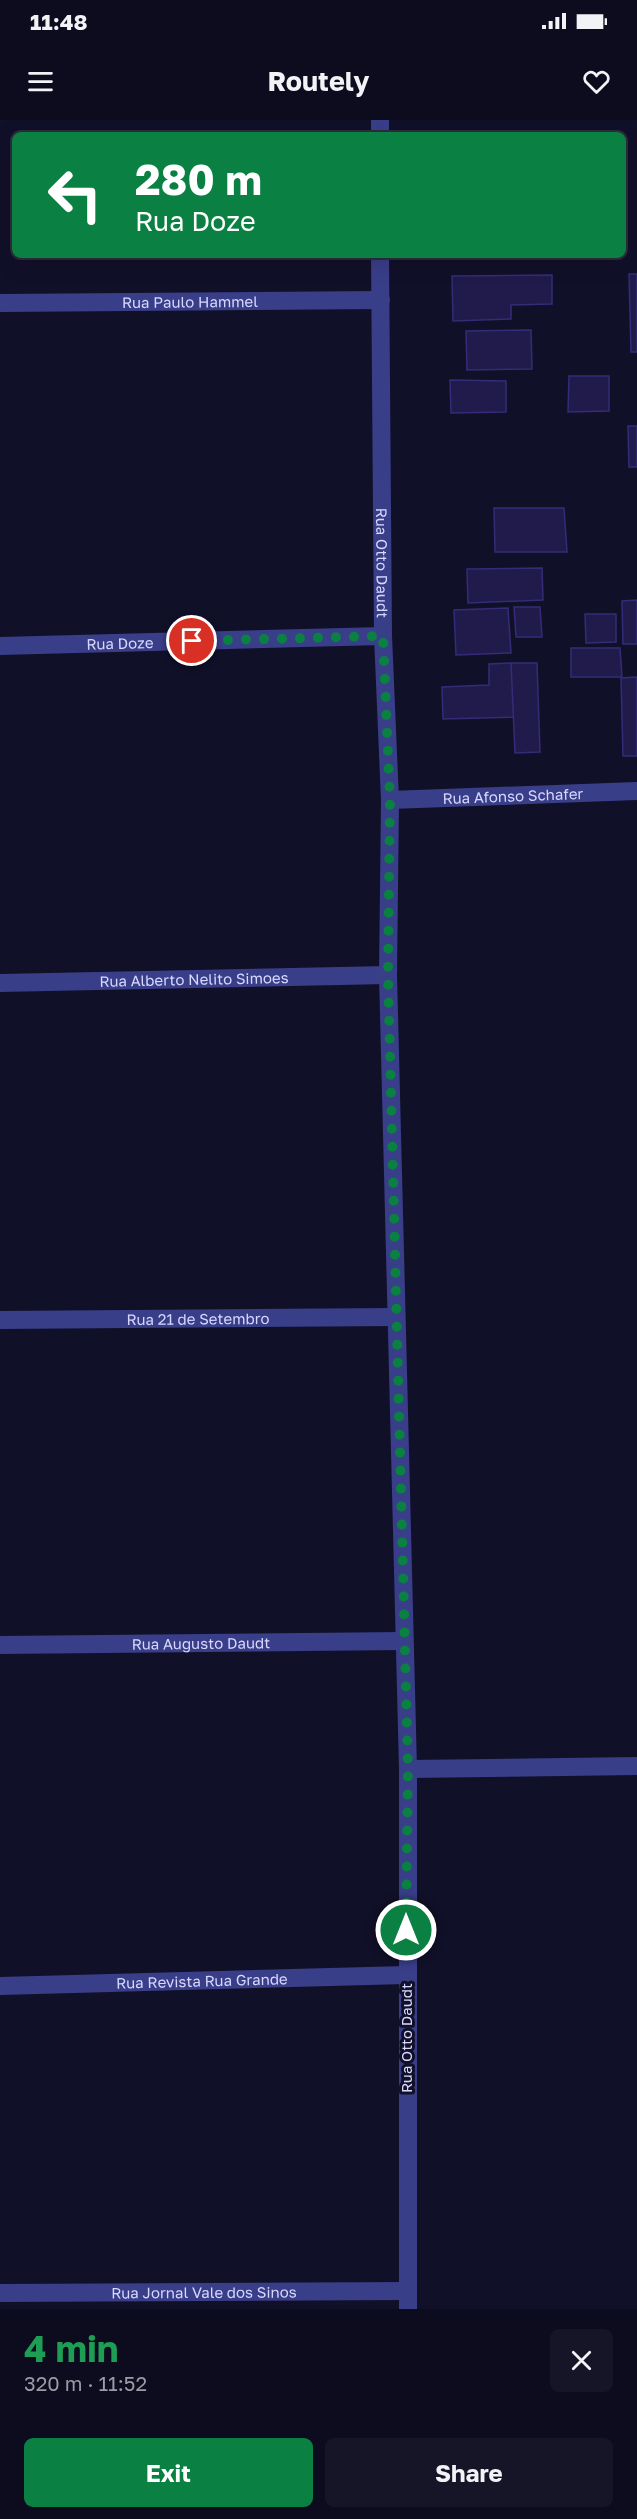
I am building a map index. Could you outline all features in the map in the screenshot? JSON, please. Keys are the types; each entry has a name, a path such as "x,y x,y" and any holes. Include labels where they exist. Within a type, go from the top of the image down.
{"street":[{"name":"Rua Otto Daudt","path":"381,258 383,636 390,800 388,975 408,1769 406,1976 408,2309"},
{"name":"Rua Paulo Hammel","path":"0,303 381,300"},
{"name":"Rua Doze","path":"0,646 383,636"},
{"name":"Rua Afonso Schafer","path":"390,800 637,791"},
{"name":"Rua Alberto Nelito Simoes","path":"0,983 388,975"},
{"name":"Rua 21 de Setembro","path":"0,1320 395,1317"},
{"name":"Rua Augusto Daudt","path":"0,1645 403,1641"},
{"path":"408,1769 637,1766"},
{"name":"Rua Revista Rua Grande","path":"0,1986 406,1976"},
{"name":"Rua Jornal Vale dos Sinos","path":"0,2293 408,2290"}],"building":[{"path":"629,274 637,274 637,352 631,352"},
{"path":"552,275 552,304 511,305 511,319 453,321 452,276"},
{"path":"531,330 532,369 467,370 466,331"},
{"path":"569,376 609,376 609,411 568,412"},
{"path":"450,380 506,381 506,412 451,413"},
{"path":"628,426 637,426 637,467 629,467"},
{"path":"494,508 564,508 567,552 495,552"},
{"path":"542,568 543,600 468,603 467,569"},
{"path":"637,600 637,644 623,644 622,601"},
{"path":"514,607 540,607 542,637 516,637"},
{"path":"508,608 511,653 456,655 454,610"},
{"path":"585,614 616,614 616,642 586,643"},
{"path":"571,648 620,648 622,677 571,677"},
{"path":"511,663 515,717 443,719 442,687 489,685 489,664"},
{"path":"511,663 537,663 540,752 515,753"},
{"path":"637,677 637,756 623,756 621,678"}],"route":[{"path":"192,641 383,636 390,800 388,975 408,1769 406,1930"}]}
